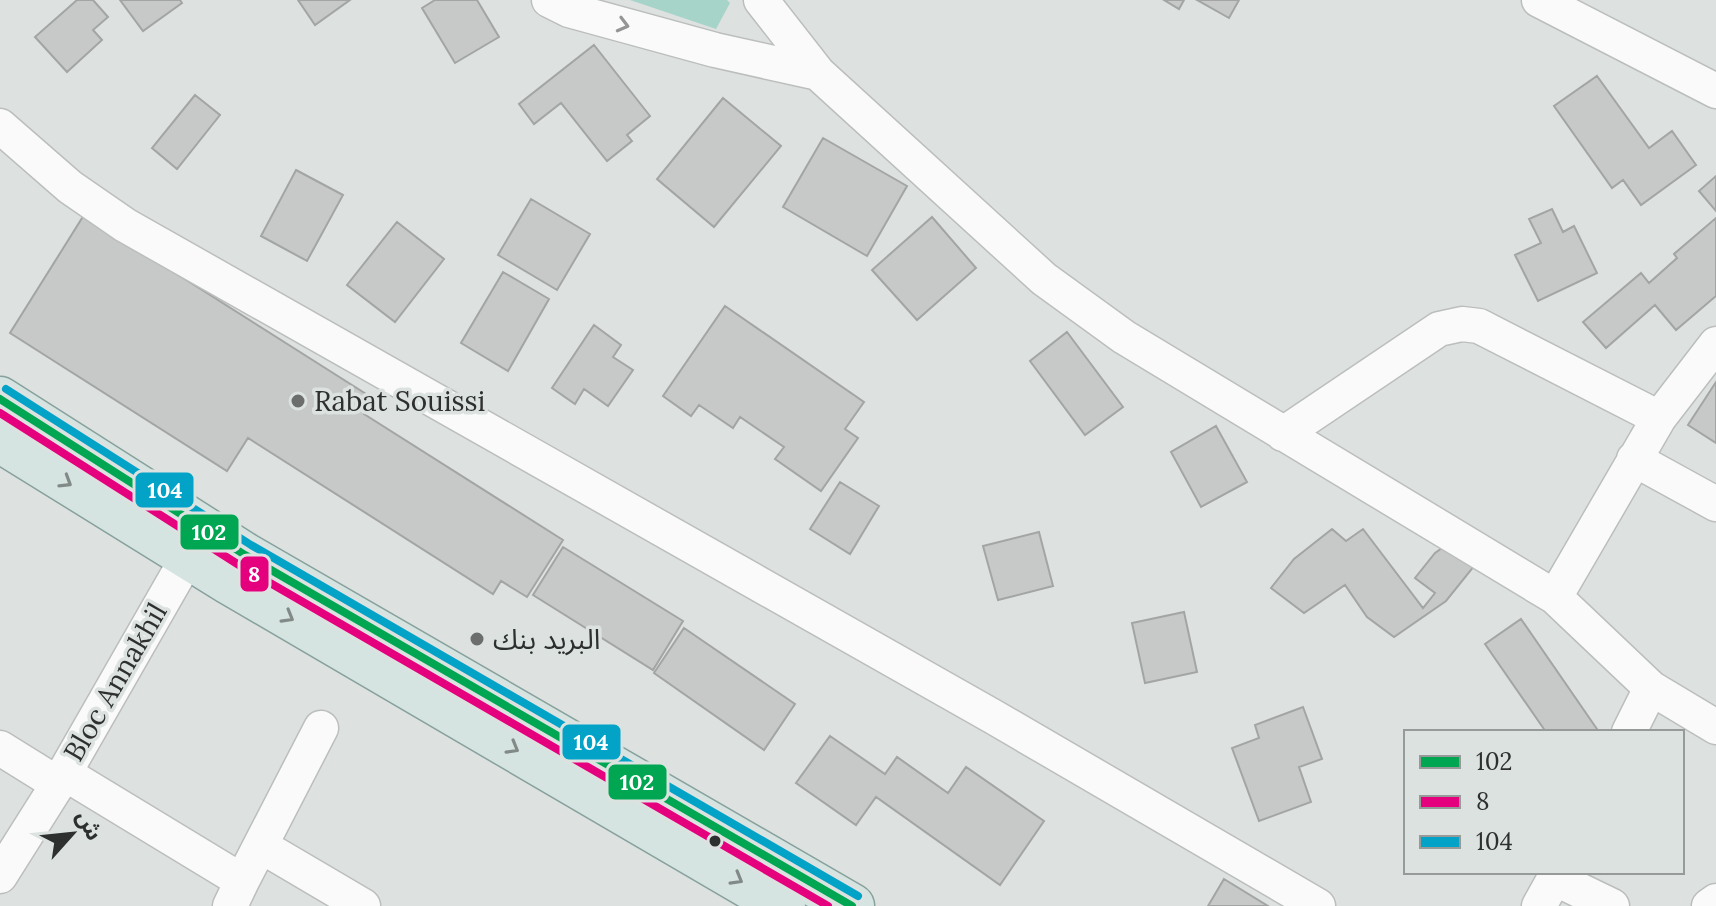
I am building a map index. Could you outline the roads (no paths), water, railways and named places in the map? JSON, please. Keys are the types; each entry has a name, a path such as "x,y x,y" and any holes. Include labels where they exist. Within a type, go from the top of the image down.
{"main road":[{"path":"0,399 196,543 783,906"},
{"path":"0,440 196,543 850,906"}],"street":[{"path":"549,0 569,10 686,42 818,73"},
{"path":"761,0 818,73 1044,279 1124,337 1555,597 1651,688 1716,727"},
{"path":"1539,0 1716,91"},
{"path":"0,126 70,187 125,225 992,716 1318,906"},
{"path":"1283,434 1439,329 1462,324 1479,326 1659,418"},
{"path":"1555,597 1659,418 1716,344"},
{"path":"1634,459 1716,504"},
{"name":"Bloc Annakhil","path":"0,876 10,836 61,778 196,543"},
{"path":"1630,730 1651,688"},
{"path":"0,748 61,778 236,893 321,728"},
{"path":"261,846 363,906"},
{"path":"1550,885 1612,906"},
{"path":"1709,906 1716,901"}],"place":[{"name":"Rabat Souissi","path":"298,401"},
{"name":"البريد بنك","path":"477,639"}]}
